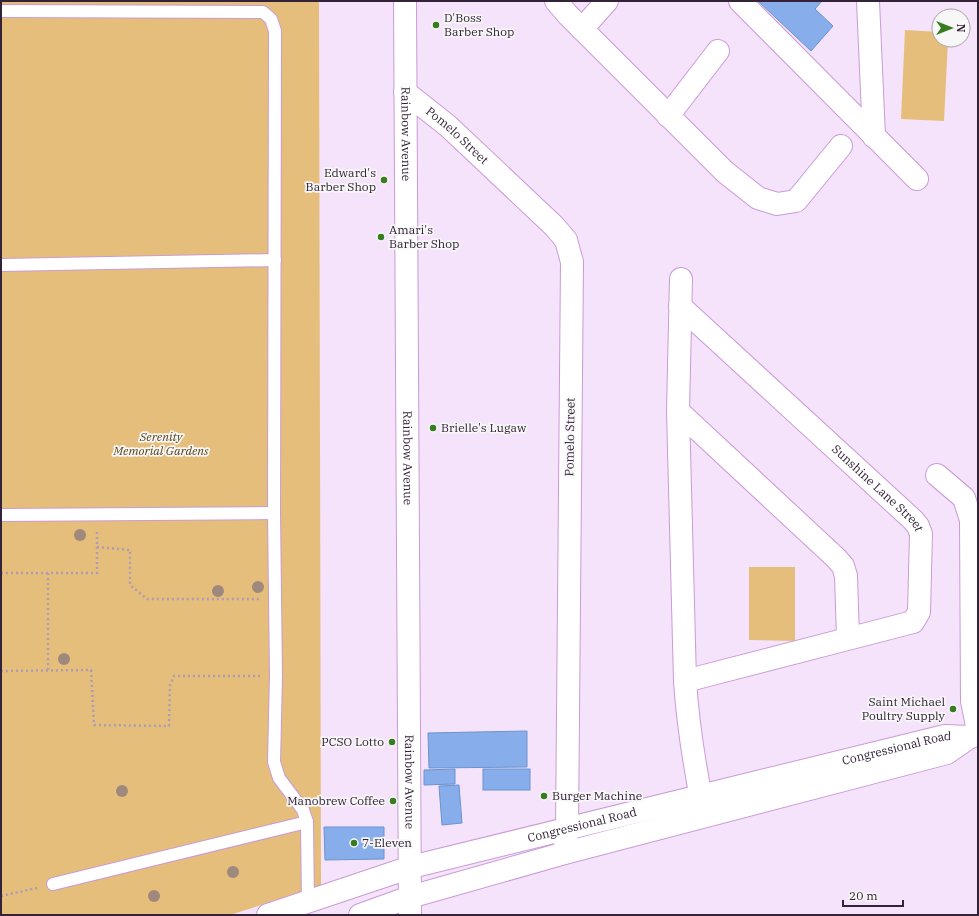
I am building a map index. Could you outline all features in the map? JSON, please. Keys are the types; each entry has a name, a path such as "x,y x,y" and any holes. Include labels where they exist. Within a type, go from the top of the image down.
{"street":[{"name":"Rainbow Avenue","path":"405,1 411,868 410,906"},
{"path":"556,1 725,172 758,198 777,204 796,201 841,146"},
{"path":"582,29 607,1"},
{"path":"740,1 917,180"},
{"path":"868,1 874,137"},
{"path":"668,116 718,51"},
{"name":"Pomelo Street","path":"405,92 448,126 554,226 566,240 572,262 567,830 564,853"},
{"path":"681,279 678,411 685,681 693,758 703,806"},
{"name":"Sunshine Lane Street","path":"680,306 918,526 920,534 919,612 912,622 685,681"},
{"path":"678,411 843,566 846,576 848,638"},
{"path":"937,475 964,498 971,520 975,734"},
{"name":"Congressional Road","path":"268,915 411,868 567,830 703,806 947,753 975,734"},
{"name":"Congressional Road","path":"360,915 410,906 703,806"}],"lane":[{"path":"1,11 263,12 271,19 275,31 274,513 276,676 274,762 279,778 303,810 307,822 308,903"},
{"path":"1,265 275,260"},
{"path":"1,515 274,513"},
{"path":"53,884 307,822"}],"path":[{"path":"1,573 97,573 97,514"},
{"path":"97,547 130,550 130,585 148,599 275,599"},
{"path":"48,573 48,670"},
{"path":"1,671 91,670 94,725 169,726 170,685 174,676 276,676"},
{"path":"1,896 53,884"}],"green space":[{"name":"Serenity Memorial Gardens","path":"1,1 319,1 321,886 230,915 1,915"},
{"path":"905,30 931,32 931,48 948,48 944,121 901,119"},
{"path":"749,567 795,567 795,641 749,640"}],"building":[{"path":"758,1 822,1 815,9 833,26 811,51"},
{"path":"527,731 527,767 429,768 428,733"},
{"path":"455,769 455,784 424,785 424,770"},
{"path":"483,769 530,769 530,790 483,790"},
{"path":"459,785 462,823 442,825 439,786"},
{"path":"324,827 384,827 384,859 325,860"}],"place":[{"name":"D'Boss Barber Shop","path":"436,25"},
{"name":"Edward's Barber Shop","path":"384,180"},
{"name":"Amari's Barber Shop","path":"381,237"},
{"name":"Brielle's Lugaw","path":"433,428"},
{"name":"Saint Michael Poultry Supply","path":"953,709"},
{"name":"PCSO Lotto","path":"392,742"},
{"name":"Burger Machine","path":"544,796"},
{"name":"Manobrew Coffee","path":"393,801"},
{"name":"7-Eleven","path":"354,843"}]}
